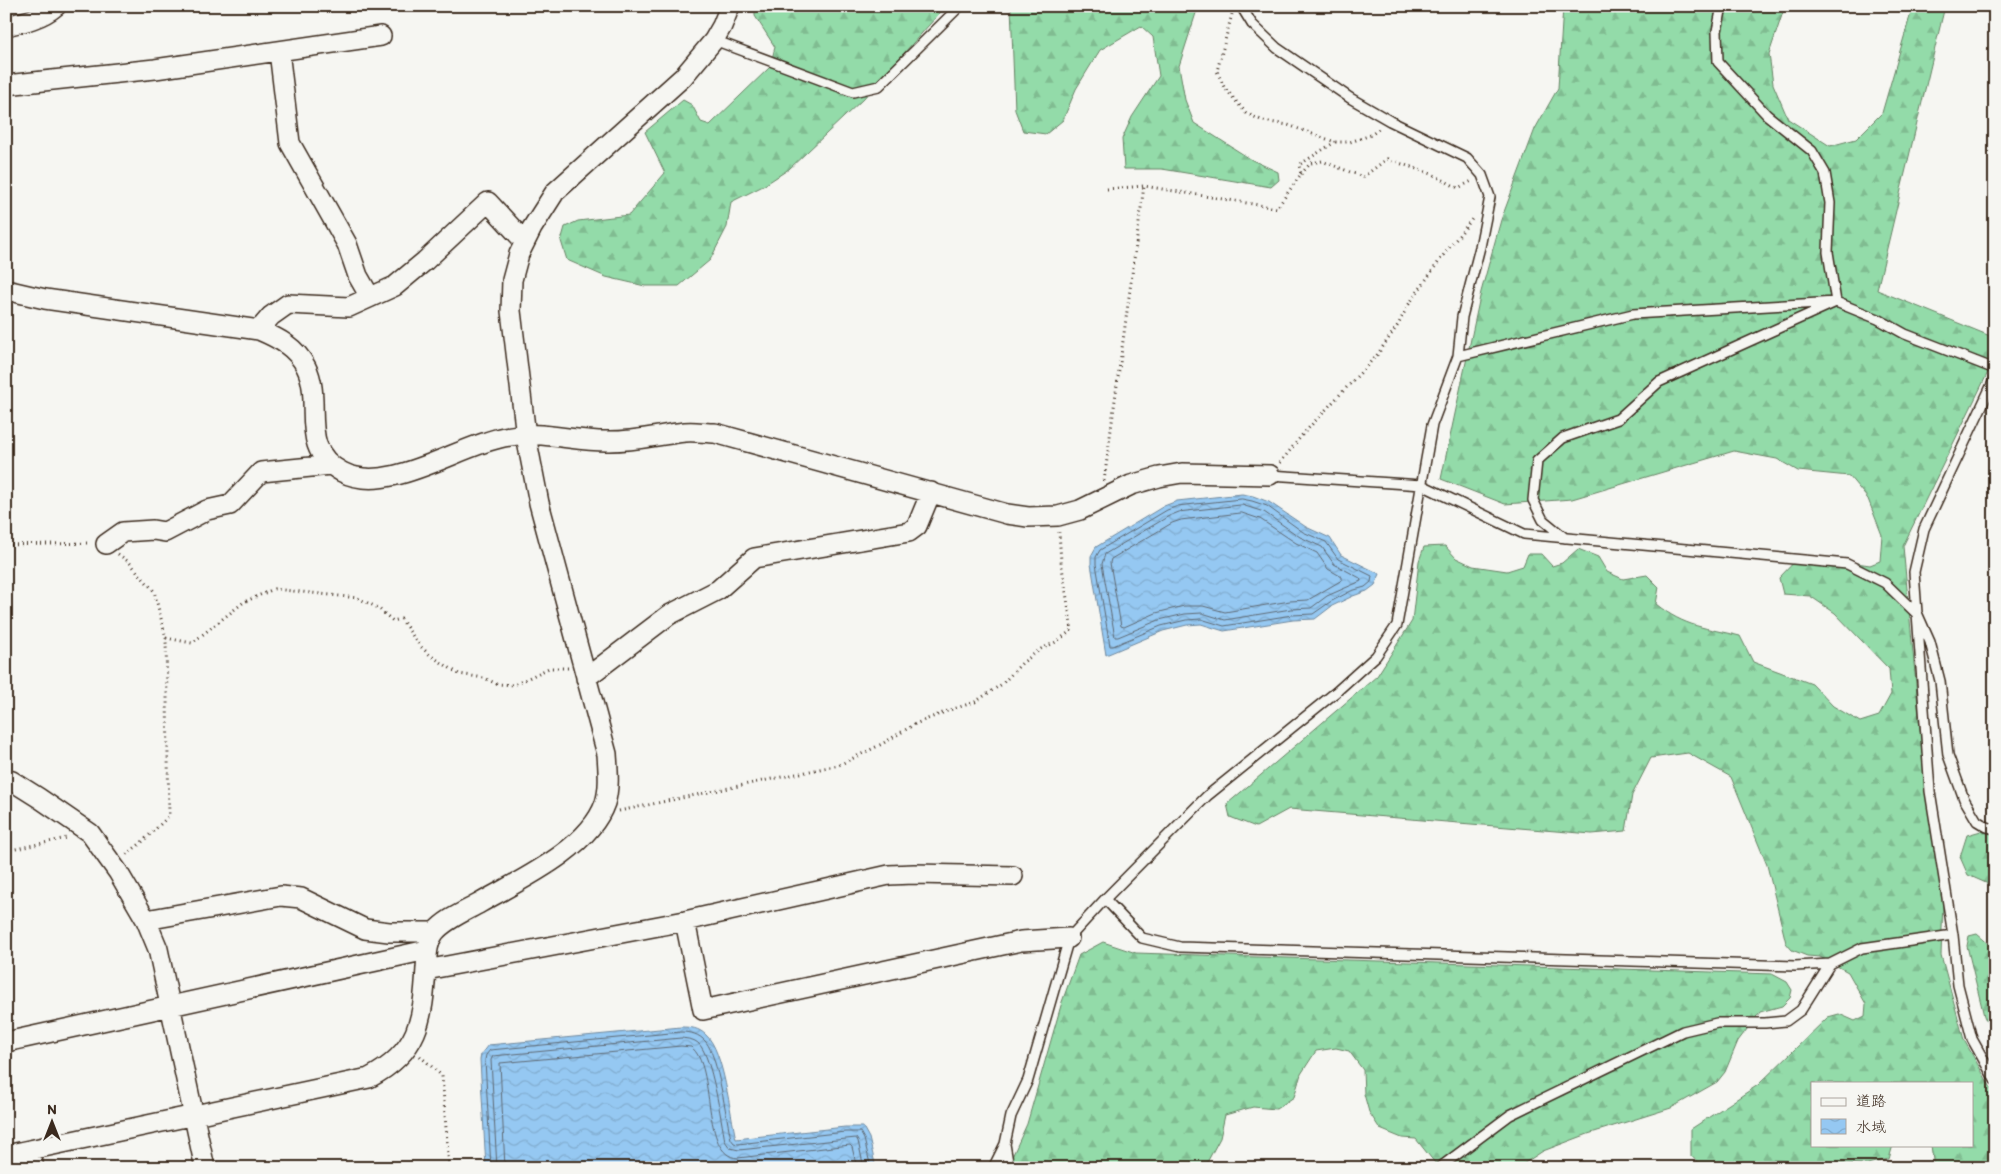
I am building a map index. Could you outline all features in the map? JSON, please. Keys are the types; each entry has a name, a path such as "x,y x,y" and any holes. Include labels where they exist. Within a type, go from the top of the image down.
{"street":[{"path":"6,26 27,21 50,11 56,6"},
{"path":"6,1155 32,1159 193,1115 369,1078 388,1068 401,1056 409,1045 419,1025 423,1009 427,950 435,932 457,916 560,856 582,838 600,815 607,787 606,754 539,503 526,436 511,310 512,280 519,254 542,210 555,192 683,77 714,40 730,6"},
{"path":"6,85 155,69 381,36"},
{"path":"279,51 290,143 347,244 358,276 370,297"},
{"path":"259,330 271,316 288,304 349,307 396,286 426,261 488,202 525,242"},
{"path":"6,290 44,299 259,330 282,340 296,352 306,366 311,380 312,431 317,446 325,460 341,472 356,478 373,480 396,475 504,437 550,436 604,442 638,440 686,432 715,433 1007,514 1028,517 1058,516 1080,510 1131,485 1182,472 1270,475"},
{"path":"106,544 122,532 153,530 165,532 206,510 230,505 261,472 332,465"},
{"path":"585,673 670,615 718,590 754,558 909,532 917,526 931,492"},
{"path":"6,779 12,780 90,833 118,872 146,920 158,949 206,1168"},
{"path":"426,970 685,921 889,875 1013,876"},
{"path":"146,920 281,896 301,898 365,929 389,932 435,932"},
{"path":"685,921 703,1010 1021,941 1070,938"},
{"path":"6,1042 427,950"}],"lane":[{"path":"714,40 853,92 878,86 960,6"},
{"path":"994,1168 1005,1144 1010,1116 1028,1080 1070,938 1105,899 1207,796 1336,692 1376,656 1396,625 1432,425 1458,356 1462,317 1480,247 1490,197 1482,175 1467,158 1390,121 1350,98 1277,48 1252,24 1241,6"},
{"path":"1722,6 1717,31 1718,62 1767,115 1812,151 1826,173 1830,203 1828,252 1836,302"},
{"path":"1566,538 1543,520 1533,500 1537,461 1563,438 1618,419 1659,382 1836,302"},
{"path":"1458,356 1633,314 1836,302 1905,334 1995,369"},
{"path":"1995,378 1924,529 1914,572 1930,791 1954,936 1958,985 1972,1039 1995,1080"},
{"path":"1270,475 1422,485 1524,534 1847,564 1885,582 1918,615 1930,642 1940,681 1948,755 1964,799 1976,821 1995,829"},
{"path":"1105,899 1142,938 1180,947 1775,965 1830,964 1862,948 1954,936"},
{"path":"1439,1168 1510,1115 1683,1031 1717,1023 1765,1023 1786,1020 1801,1010 1830,964"},
{"path":"1005,1144 1010,1168"}],"path":[{"path":"1234,6 1217,71 1224,87 1246,113 1263,121 1288,125 1335,142 1350,142 1371,135 1390,121"},
{"path":"1300,174 1299,164 1335,142"},
{"path":"1107,189 1144,186 1277,208 1300,174 1312,164 1322,161 1363,177 1387,159 1432,174 1458,188 1482,175"},
{"path":"1102,499 1144,186"},
{"path":"1270,475 1303,434 1377,355 1432,271 1490,197"},
{"path":"600,815 839,765 882,744 915,724 976,702 1002,684 1022,663 1040,649 1056,642 1072,630 1061,561 1058,516"},
{"path":"6,545 103,542 129,562 154,591 166,638 170,816 140,844"},
{"path":"166,638 192,644 244,602 274,589 358,598 378,608 393,621 401,619 419,645 430,655 459,674 484,678 497,684 514,685 549,668 585,673"},
{"path":"6,851 90,833"},
{"path":"409,1045 442,1076 449,1168"}],"green space":[{"path":"755,6 946,6 863,99 789,169 763,186 731,202 727,227 710,260 679,286 645,286 606,277 567,260 561,241 565,227 578,221 629,215 665,173 645,132 683,100 692,105 701,122 710,125 770,67 775,47 755,16"},
{"path":"1011,6 1201,6 1197,10 1179,66 1185,100 1194,123 1252,160 1278,172 1279,180 1271,187 1162,169 1124,169 1122,139 1132,117 1159,76 1153,37 1141,26 1100,50 1076,89 1063,120 1046,134 1023,131 1015,110"},
{"path":"1563,6 1785,6 1769,54 1773,84 1788,119 1830,146 1856,139 1882,113 1913,6 1945,6 1877,290 1995,338 1995,358 1903,546 1926,791 1943,902 1941,955 1964,1040 1995,1095 1995,1168 1934,1168 1931,1146 1974,1146 1974,1082 1811,1082 1811,1146 1893,1146 1889,1159 1867,1164 1772,1160 1739,1168 1705,1168 1691,1156 1691,1129 1758,1085 1828,1017 1839,1014 1855,1021 1865,1016 1866,1004 1848,972 1820,957 1807,956 1792,950 1786,943 1767,865 1731,777 1688,753 1651,758 1632,795 1626,831 1592,834 1289,809 1256,827 1230,817 1227,804 1377,676 1412,621 1419,561 1424,547 1445,546 1456,558 1473,566 1507,571 1523,566 1528,554 1541,554 1552,566 1562,563 1578,549 1598,557 1607,572 1623,579 1647,575 1659,587 1656,604 1666,612 1696,626 1740,636 1753,662 1812,684 1833,706 1860,722 1879,716 1891,694 1889,669 1835,613 1810,596 1783,594 1779,578 1801,555 1870,565 1880,561 1882,535 1868,499 1849,476 1798,471 1777,459 1734,451 1572,499 1505,504 1441,479 1481,292 1501,220 1535,129 1558,88"},
{"path":"1981,831 1995,835 1995,887 1968,875 1960,857 1967,835"},
{"path":"1977,934 1991,946 1995,976 1995,1039 1984,1016 1967,946 1969,936"},
{"path":"1103,942 1136,953 1772,974 1787,982 1792,990 1790,998 1782,1006 1760,1012 1738,1041 1725,1072 1717,1082 1671,1108 1588,1134 1543,1151 1517,1168 1439,1168 1416,1139 1402,1138 1380,1129 1369,1112 1364,1094 1363,1070 1349,1051 1336,1048 1316,1051 1301,1074 1294,1097 1276,1109 1253,1107 1225,1115 1220,1138 1204,1168 1007,1168 1027,1124 1062,1002 1079,955"}],"water":[{"path":"1242,494 1269,502 1306,527 1330,538 1341,555 1380,574 1375,585 1367,591 1332,606 1315,619 1293,620 1224,631 1201,624 1187,625 1163,631 1106,655 1091,564 1091,556 1096,547 1164,506 1177,501"},
{"path":"681,1027 698,1029 712,1043 726,1084 736,1139 845,1127 863,1127 869,1138 876,1168 486,1168 480,1060 481,1054 488,1045"}]}
